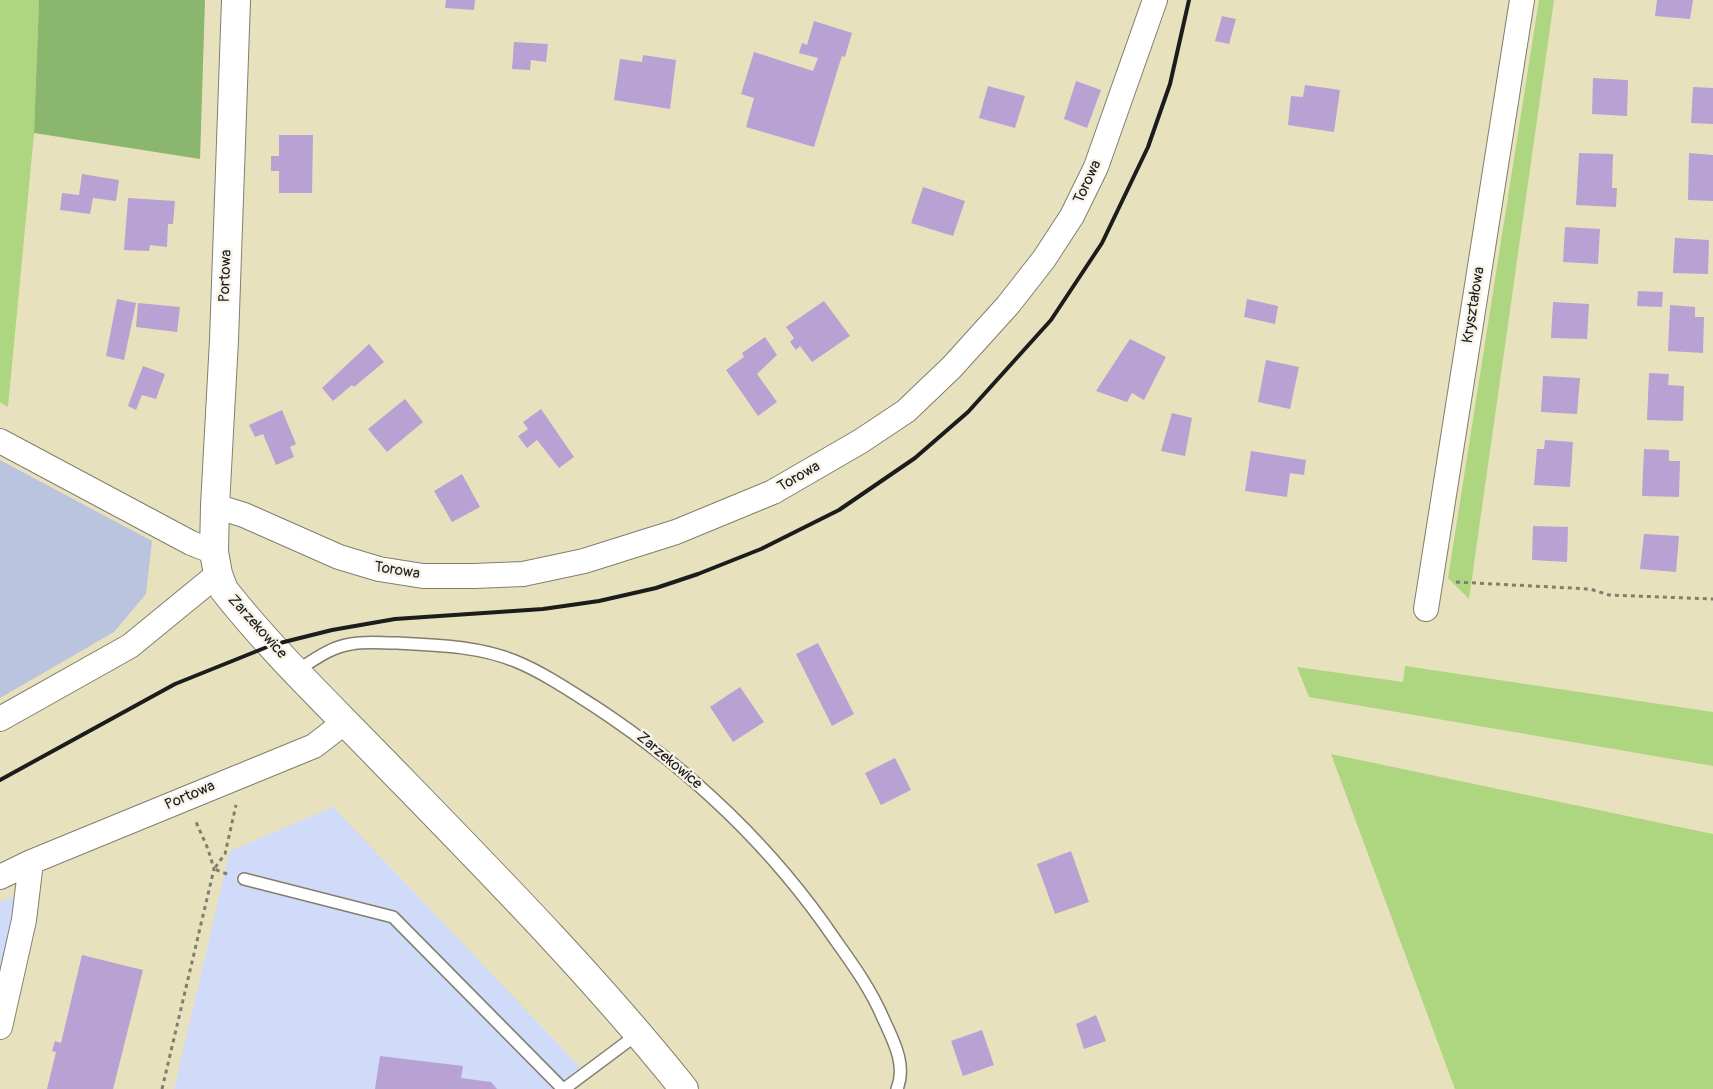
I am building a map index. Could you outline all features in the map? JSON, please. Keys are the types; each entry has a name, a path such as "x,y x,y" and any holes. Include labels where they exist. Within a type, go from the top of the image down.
{"street":[{"name":"Portowa","path":"216,563 215,506 224,340 236,0"},
{"name":"Torowa","path":"215,506 244,515 339,557 379,569 423,576 474,576 523,574 584,561 676,532 773,492 861,441 906,411 952,367 1008,305 1044,259 1072,216 1096,167 1155,0"},
{"name":"Kryształowa","path":"1426,609 1522,0"},
{"path":"0,441 191,543 216,563 130,646 0,719"},
{"name":"Zarzekowice","path":"216,563 224,590 240,610 555,942 639,1033 684,1089"},
{"name":"Portowa","path":"0,877 31,862 314,746 345,722"},
{"path":"0,1027 24,920 31,862"}],"lane":[{"name":"Zarzekowice","path":"296,671 328,650 352,643 435,645 487,652 516,662 565,687 641,737 683,771 769,852 820,918 877,1003 896,1048 900,1065 900,1082 896,1089"},
{"path":"244,879 393,916 564,1089 639,1033"}],"path":[{"path":"1431,578 1470,584 1590,589 1609,595 1713,599"},
{"path":"162,1089 214,869 225,854 238,799"},
{"path":"194,819 208,849 214,869"}],"shaded area":[{"path":"0,460 152,541 146,594 114,632 0,698"},
{"path":"333,807 580,1067 576,1089 174,1089 230,851"},
{"path":"32,889 0,1027 0,902"}],"green space":[{"path":"0,0 39,0 34,133 8,407 0,402"},
{"path":"39,0 205,0 200,159 34,133"},
{"path":"1539,0 1554,0 1469,599 1448,578"},
{"path":"1405,666 1713,712 1713,766 1309,697 1297,667 1403,682"},
{"path":"1331,754 1713,834 1713,1089 1455,1089"}],"building":[{"path":"446,0 475,0 474,10 445,8"},
{"path":"1657,0 1693,0 1690,19 1655,16"},
{"path":"1222,16 1236,19 1229,44 1215,41"},
{"path":"814,21 852,33 845,57 842,56 814,147 746,127 754,98 741,94 754,52 813,71 818,58 799,53 802,43 807,45"},
{"path":"514,42 548,44 546,62 531,60 530,70 512,69"},
{"path":"643,55 676,60 670,109 614,100 620,59 642,62"},
{"path":"1593,78 1628,80 1627,116 1592,114"},
{"path":"1076,81 1101,90 1087,128 1064,119"},
{"path":"1305,85 1340,90 1334,132 1288,125 1291,96 1303,97"},
{"path":"988,86 1025,96 1015,128 979,118"},
{"path":"1693,87 1713,88 1713,124 1691,123"},
{"path":"279,135 313,135 312,193 279,193 279,171 271,171 271,156 279,156"},
{"path":"1579,153 1613,154 1612,188 1617,188 1616,207 1576,205"},
{"path":"1689,153 1713,155 1713,201 1688,200"},
{"path":"82,174 119,180 116,201 93,198 90,214 60,210 62,193 79,195"},
{"path":"923,187 965,201 953,236 911,223"},
{"path":"128,198 175,201 173,224 168,224 167,247 150,245 149,251 124,250"},
{"path":"1565,227 1600,229 1598,264 1563,262"},
{"path":"1675,238 1709,240 1708,274 1673,273"},
{"path":"1638,291 1663,292 1662,307 1637,306"},
{"path":"117,299 136,303 124,360 106,356"},
{"path":"1247,299 1278,306 1275,324 1244,317"},
{"path":"824,301 850,336 812,362 800,346 796,350 790,342 794,338 786,327"},
{"path":"1553,302 1589,304 1587,339 1551,338"},
{"path":"138,303 180,307 177,332 136,327"},
{"path":"1670,305 1695,307 1695,317 1704,317 1703,353 1668,351"},
{"path":"765,337 777,355 757,374 777,402 758,416 726,370 744,357 742,353"},
{"path":"1130,339 1166,357 1144,400 1132,393 1127,402 1096,391"},
{"path":"369,344 384,362 354,387 352,385 333,401 322,388"},
{"path":"1266,360 1299,367 1290,409 1258,402"},
{"path":"143,366 165,374 156,399 142,395 136,410 128,406"},
{"path":"1649,373 1669,374 1668,385 1684,386 1683,421 1647,420"},
{"path":"1543,376 1580,378 1577,414 1541,412"},
{"path":"405,399 423,422 387,452 368,429"},
{"path":"541,409 574,457 559,468 537,440 527,448 518,436 528,429 523,422"},
{"path":"282,410 296,444 290,447 294,457 276,465 263,434 255,437 249,425"},
{"path":"1172,413 1192,418 1185,456 1161,451"},
{"path":"1545,440 1573,442 1570,487 1534,485 1537,449 1544,449"},
{"path":"1644,449 1669,450 1669,461 1680,461 1679,497 1642,496"},
{"path":"1251,451 1306,460 1304,475 1290,473 1287,497 1245,491"},
{"path":"462,474 480,507 452,522 434,491"},
{"path":"1533,526 1568,527 1567,562 1532,560"},
{"path":"1644,534 1679,536 1676,572 1640,569"},
{"path":"818,643 854,714 832,726 796,654"},
{"path":"740,687 764,722 733,742 710,707"},
{"path":"895,758 911,790 881,805 865,773"},
{"path":"1071,851 1089,902 1055,914 1037,864"},
{"path":"82,955 143,970 113,1089 47,1089 56,1052 52,1051 55,1041 61,1043"},
{"path":"1096,1015 1106,1041 1084,1049 1076,1024"},
{"path":"982,1030 994,1065 963,1076 951,1041"},
{"path":"380,1056 463,1066 461,1078 491,1082 497,1089 375,1089"}],"railway":[{"path":"0,780 175,684 272,645 332,630 395,619 543,609 599,601 656,588 761,549 839,510 915,458 968,412 1051,320 1102,243 1148,147 1170,84 1189,0"}]}
